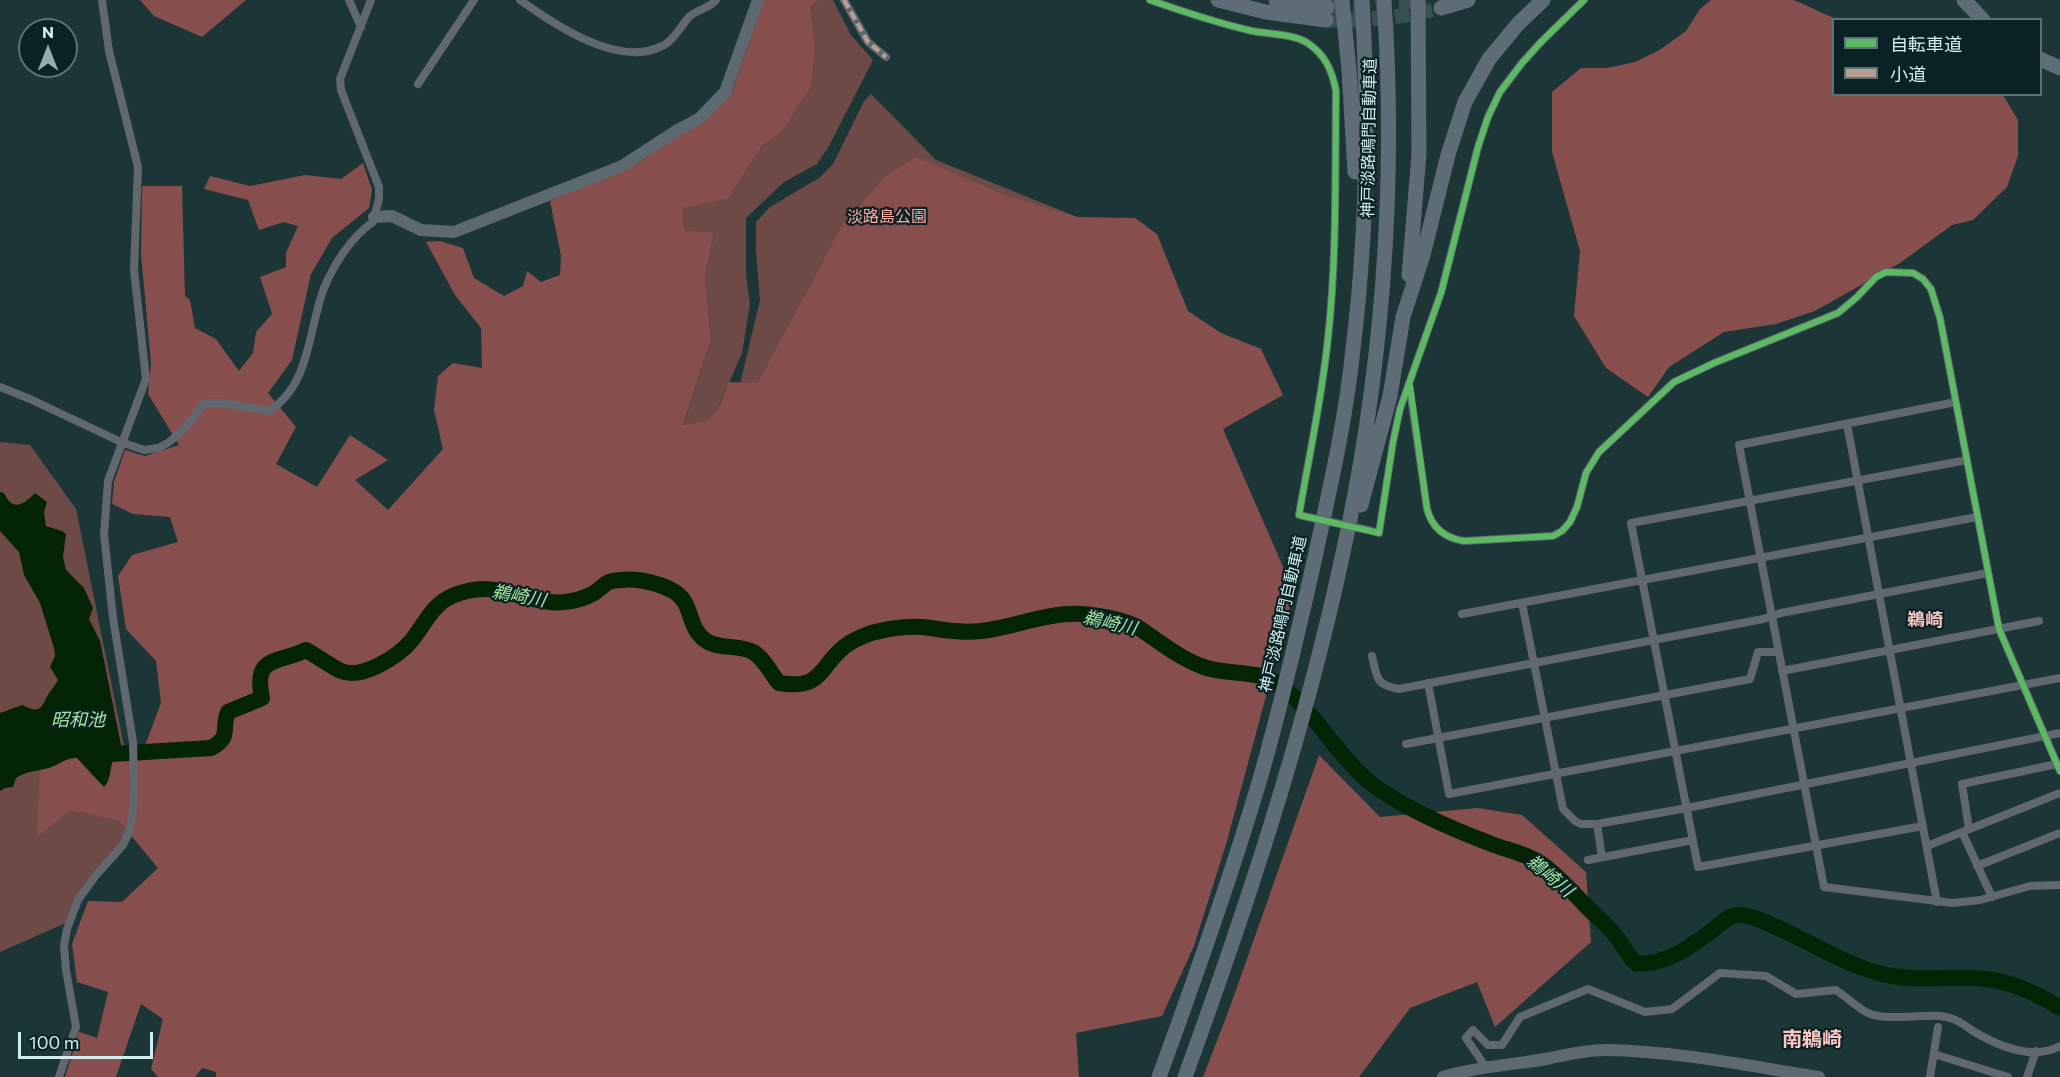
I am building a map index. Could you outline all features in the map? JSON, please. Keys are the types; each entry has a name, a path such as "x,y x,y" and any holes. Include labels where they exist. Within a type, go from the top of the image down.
{"highway":[{"path":"1218,0 1266,12 1327,14 1276,0"},
{"path":"1342,0 1361,250"},
{"name":"神戸淡路鳴門自動車道","path":"1159,1077 1203,956 1262,772 1308,591 1327,503 1353,351 1361,250 1365,121 1362,0"},
{"name":"神戸淡路鳴門自動車道","path":"1185,1077 1261,855 1303,712 1341,564 1363,445 1373,376 1387,207 1389,118 1388,51 1384,0"},
{"path":"1341,564 1356,523 1390,396 1411,266 1418,187 1420,121 1418,0"},
{"path":"1441,8 1468,0"},
{"path":"1403,317 1423,255 1450,146 1465,102 1489,59 1518,24 1543,0"},
{"path":"1964,0 1981,18"},
{"path":"2042,60 2060,68"}],"street":[{"path":"59,1077 76,1027 66,970 64,946 67,929 78,900 123,845 129,832 133,811 133,742 113,618 104,534 108,481 146,379 134,270 138,166 110,51 102,0"},
{"path":"350,0 361,27"},
{"path":"0,387 121,442 144,450 158,448 168,443 185,428 204,403 223,403 269,411 287,395 299,378 325,287 342,255 365,227 373,222 379,199 379,187 341,90 340,79 372,0"},
{"path":"418,84 474,0"},
{"path":"520,0 543,16 598,45 641,54 662,47 691,16 716,0"},
{"path":"374,217 392,216 421,230 454,232 622,166 700,118 726,92 758,0"},
{"path":"844,0 868,42 886,57"},
{"path":"1150,0 1231,26 1304,40 1315,48 1332,72 1336,91 1332,290 1328,339 1317,416 1299,515 1379,533 1397,423 1441,293 1478,147 1488,117 1500,92 1522,63 1584,0"},
{"path":"1409,383 1430,519 1444,535 1453,540 1464,541 1553,536 1562,531 1570,522 1577,507 1582,484 1599,452 1674,382 1714,363 1838,313 1876,277 1886,272 1913,273 1923,279 1931,289 1940,318 1999,629 2059,768 1962,784 1965,830 1977,866 1992,897"},
{"path":"1956,402 1739,445 1824,887 1953,903 1992,897 2030,886 2060,885"},
{"path":"1847,424 1937,902"},
{"path":"1923,826 1698,867 1631,523 1967,460"},
{"path":"1462,614 1977,517"},
{"path":"1372,656 1378,681 1385,687 1399,689 1988,573"},
{"path":"1522,603 1563,809 1581,824 1597,825 1687,808 2060,733"},
{"path":"1782,671 2039,621"},
{"path":"1406,744 1749,679 1758,652 1779,652"},
{"path":"1428,683 1449,794 2060,678"},
{"path":"1927,846 2060,793"},
{"path":"1597,825 1602,857"},
{"path":"1977,866 2060,833"},
{"path":"1588,860 1693,840"},
{"path":"1487,1069 1466,1038 1473,1030 1488,1045 1502,1046 1520,1017 1588,989 1645,1012 1672,1009 1720,973 1766,976 1796,994 1836,990 1868,1013 1894,1017 1952,1018 2002,1047 2036,1051 2060,1046"},
{"path":"1930,1077 1938,1027"},
{"path":"1443,1077 1500,1065 1604,1050 1683,1057 1819,1077"},
{"path":"2027,1077 2036,1051"},
{"path":"1934,1054 2008,1077"}],"green space":[{"path":"140,0 246,0 202,37 154,16"},
{"path":"764,0 818,0 811,6 815,48 811,86 782,131 762,146 728,199 683,208 684,230 714,233 705,277 711,339 683,425 703,422 715,414 729,382 758,383 841,228 884,177 917,157 1004,195 1077,217 1135,218 1157,234 1188,311 1221,333 1261,349 1283,395 1223,429 1294,592 1227,841 1194,946 1162,1016 1076,1033 1079,1077 216,1077 216,1072 202,1068 195,1077 158,1077 151,1069 163,1019 141,1004 116,1077 65,1077 79,1032 97,1038 108,992 77,982 72,944 88,901 122,902 158,868 118,820 70,810 37,837 40,769 77,758 96,780 107,785 111,762 115,756 141,756 161,703 156,661 126,629 118,576 132,555 178,542 170,517 133,514 112,504 114,482 125,450 145,456 179,445 148,394 151,363 141,254 142,186 182,186 185,296 190,300 195,328 216,339 239,371 253,353 256,332 272,314 260,277 286,267 286,253 298,226 284,222 259,230 248,200 204,189 210,176 250,186 305,175 341,179 363,163 372,190 369,208 332,238 311,274 292,360 268,393 296,427 276,464 317,487 350,435 388,460 355,480 388,510 443,449 434,410 438,376 453,363 482,368 481,328 455,295 426,242 440,241 463,248 474,278 504,296 523,286 527,271 541,282 560,275 561,256 550,201 643,160 732,91"},
{"path":"811,0 833,0 851,35 873,60 829,146 817,164 784,182 746,218 746,275 750,304 742,353 715,415 701,424 683,426 711,339 705,277 714,234 684,230 683,207 728,199 762,146 782,131 815,48"},
{"path":"1711,0 1794,0 1834,18 1832,96 2004,96 2018,120 2018,156 2007,187 1973,220 1952,225 1900,263 1815,311 1776,324 1724,332 1669,367 1648,397 1606,368 1574,316 1580,251 1552,152 1552,92 1581,68 1607,68 1635,62 1658,51 1686,31 1700,9"},
{"name":"淡路島公園","path":"871,94 936,160 1092,223 796,356 736,401 760,300 756,222 770,207 819,178 833,164 864,101"},
{"path":"0,442 30,445 76,509 129,770 129,832 68,922 0,952"},
{"path":"1319,755 1380,817 1478,808 1522,815 1586,872 1591,942 1495,1027 1477,982 1410,1008 1359,1077 1203,1077 1230,1007"}],"water":[{"name":"昭和池","path":"0,492 4,493 7,499 15,505 26,501 35,493 47,502 44,512 46,526 66,534 63,557 66,570 84,588 93,608 89,619 100,641 121,745 119,755 113,760 104,787 77,758 73,758 20,776 16,778 13,787 0,791 0,713 22,705 34,709 39,708 58,680 50,667 55,656 54,648 40,603 24,575 19,552 0,531"}],"waterway":[{"name":"鵜崎川","path":"112,754 211,748 224,736 228,712 262,698 261,674 270,663 306,650 341,671 350,673 369,669 380,665 406,646 439,604 452,596 479,589 491,589 537,600 561,602 594,593 611,581 628,580 656,584 679,595 687,606 697,632 705,640 716,645 753,652 764,662 779,683 793,684 812,680 847,645 878,631 924,627 974,632 1058,615 1097,616 1136,626 1173,652 1198,665 1264,677 1280,685 1306,710 1353,766 1380,790 1419,813 1447,826 1540,863 1559,878 1610,929 1637,964 1669,958 1727,919 1737,915 1773,925 1841,959 1871,971 1899,977 1975,978 1997,981 2030,992 2060,1008"}],"tunnel":[{"path":"1330,7 1374,7 1423,0"},
{"path":"1326,20 1384,18 1441,8"}],"marked path":[{"path":"844,0 868,42 886,57"}],"cycle path":[{"path":"1150,0 1239,28 1301,39 1323,57 1330,69 1336,91 1335,215 1331,308 1322,383 1299,515 1379,533 1400,409 1441,293 1478,147 1488,117 1500,92 1522,63 1584,0"},
{"path":"1410,386 1427,509 1436,527 1445,535 1464,541 1553,536 1562,531 1570,522 1577,507 1586,473 1599,452 1674,382 1714,363 1838,313 1876,277 1886,272 1913,273 1923,279 1931,289 1940,318 1999,629 2060,771"}],"district":[{"name":"鵜崎","path":"1925,620"},
{"name":"南鵜崎","path":"1812,1039"}]}
